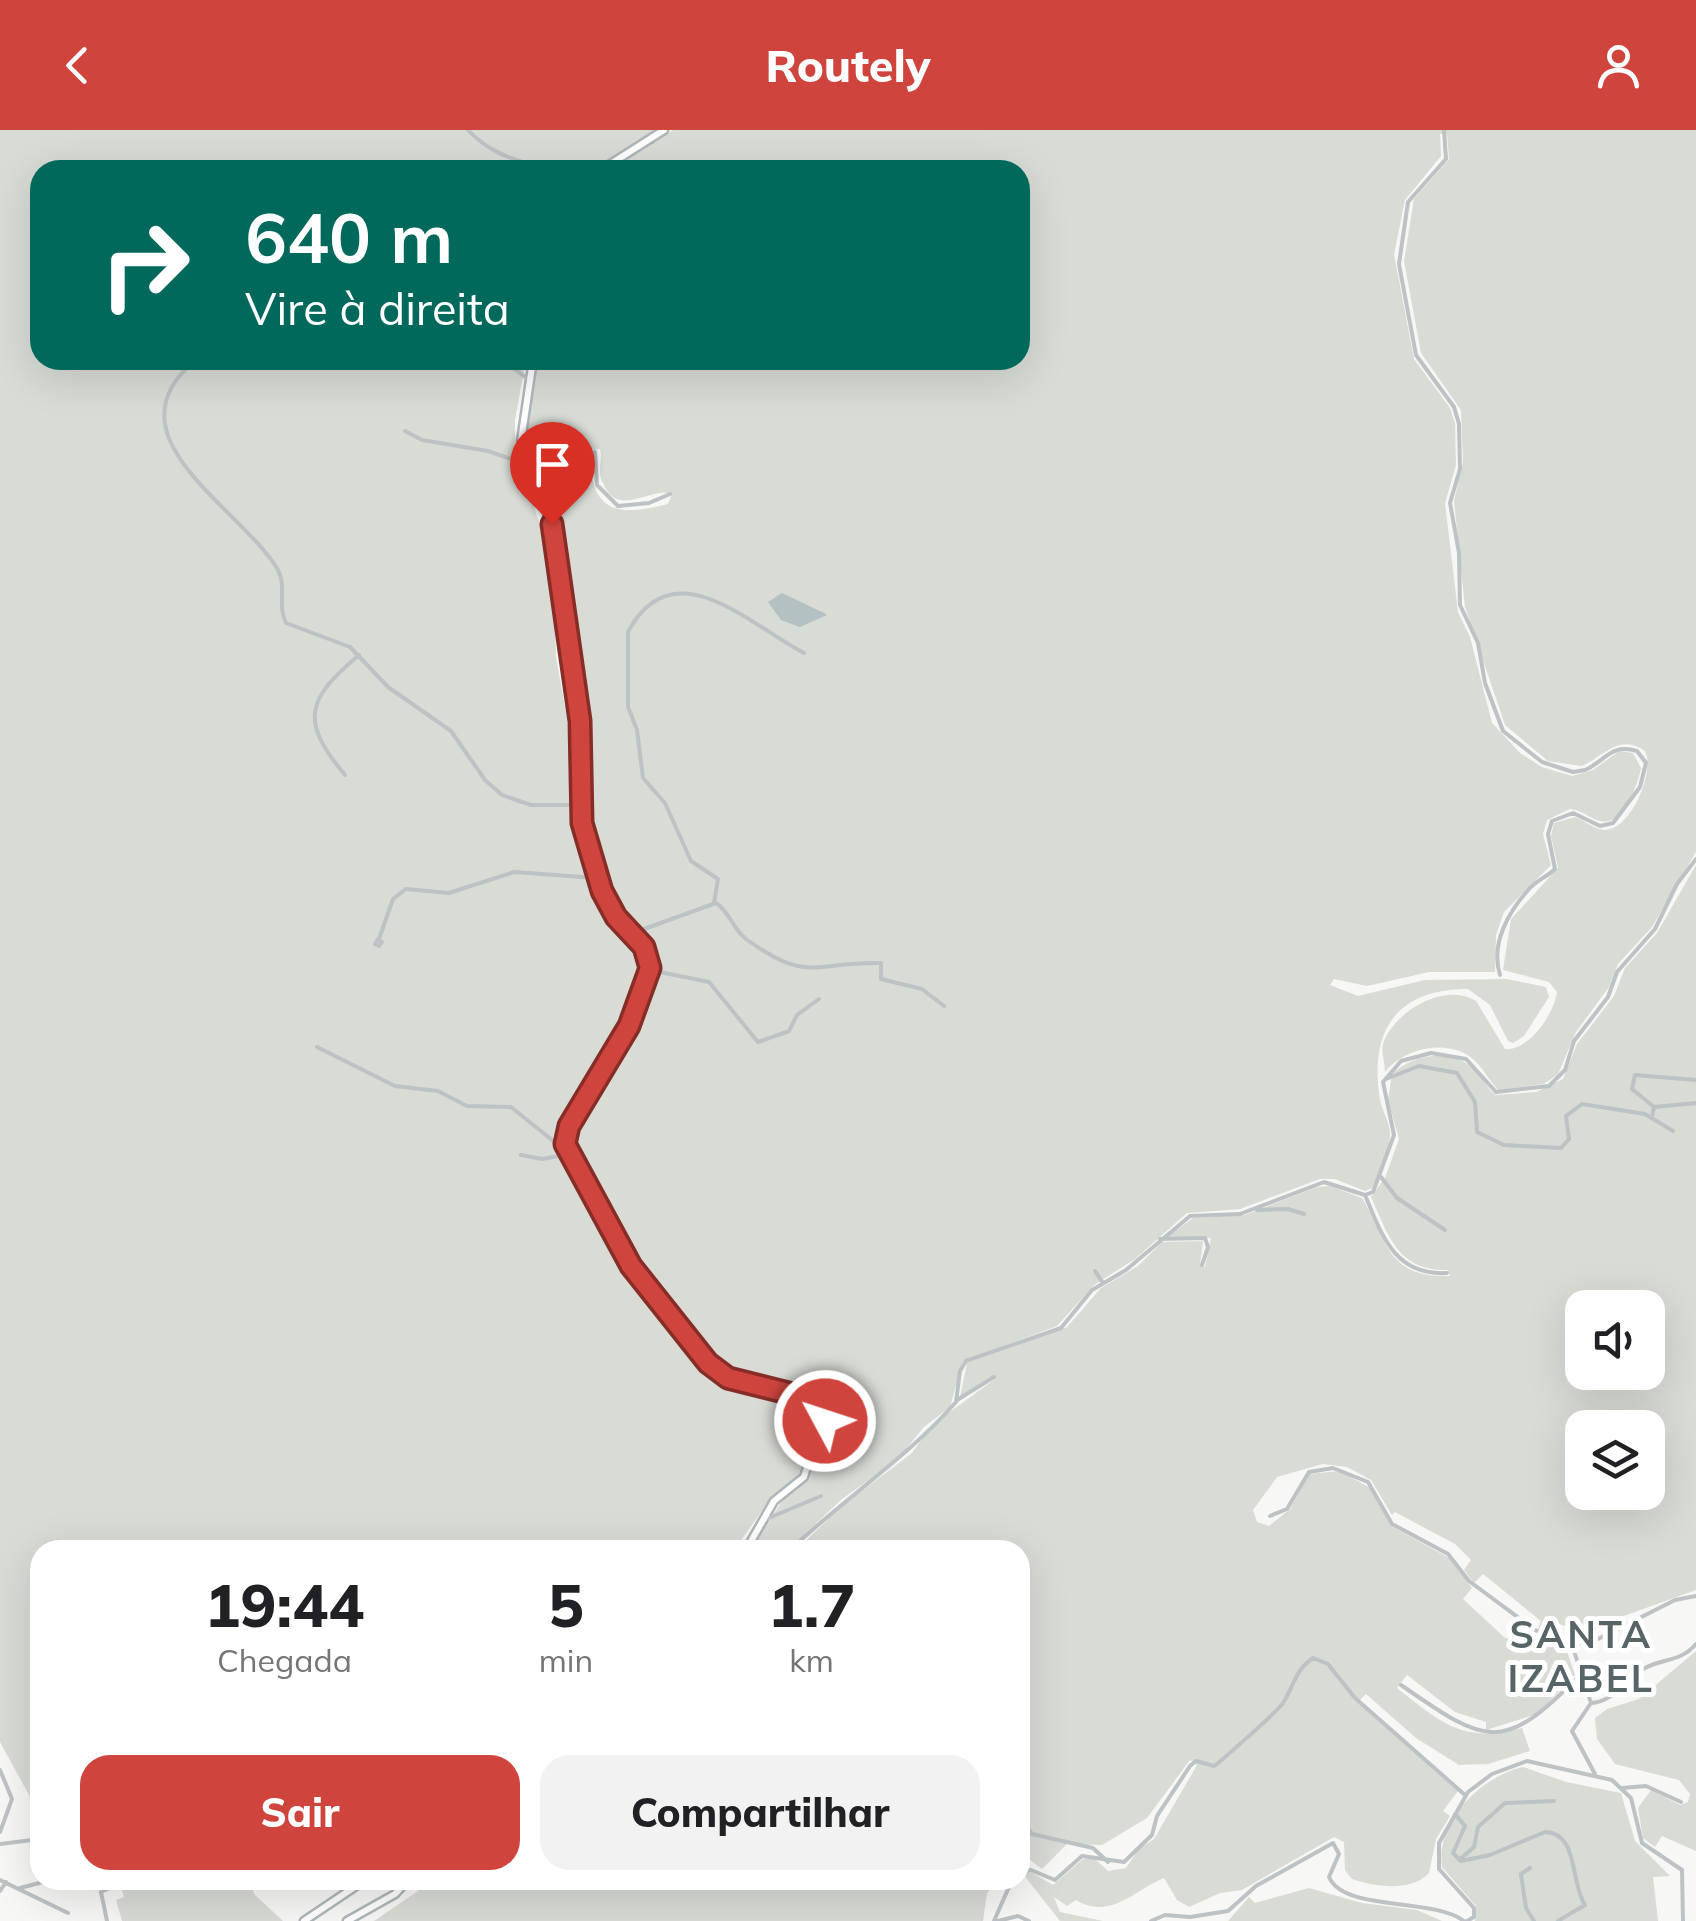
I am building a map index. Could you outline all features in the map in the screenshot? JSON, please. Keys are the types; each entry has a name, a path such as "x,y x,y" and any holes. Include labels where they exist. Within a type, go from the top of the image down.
{"street":[{"path":"468,130 480,144 510,160"},
{"path":"617,160 664,130"},
{"path":"1444,130 1446,159 1408,202 1400,264 1416,356 1454,406 1460,424 1460,469 1450,503 1459,553 1458,593 1478,643 1491,706 1508,737 1551,766 1584,770 1608,751 1622,748 1636,751 1646,763 1640,787 1613,823 1600,826 1572,813 1552,822 1548,834 1555,869 1531,886 1505,921 1498,963 1500,975"},
{"path":"186,370 170,385 164,405 181,461 277,570 282,580 281,610 288,625 340,640 394,692 451,731 502,795 531,805 579,806"},
{"path":"516,370 532,382"},
{"path":"533,370 521,426 523,450 552,524 562,571 567,653 580,721 579,806 596,878 612,910 647,951 650,970 629,1026 566,1132 570,1154 631,1266 708,1363 728,1378 808,1398 824,1411 804,1478 774,1501 752,1540"},
{"path":"406,431 422,440 488,451 526,464"},
{"path":"523,450 575,455 595,452 597,485 618,506 647,504 670,494"},
{"path":"714,903 718,880 691,861 665,803 647,785 640,770 636,730 628,707 628,632 656,598 671,594 702,595 749,618 804,653"},
{"path":"344,775 319,742 314,709 320,690 359,656"},
{"path":"1383,1082 1401,1061 1431,1053 1466,1058 1492,1088 1503,1094 1549,1086 1566,1070 1574,1041 1608,997 1617,972 1650,936 1696,860"},
{"path":"379,939 392,899 406,888 450,893 514,872 596,878"},
{"path":"633,933 714,903"},
{"path":"714,903 727,911 738,932 790,967 881,963 881,980 922,989 944,1006"},
{"path":"650,970 704,979 753,1039 762,1042 790,1030 796,1015 819,1000"},
{"path":"317,1047 390,1085 438,1091 467,1106 510,1107 570,1154"},
{"path":"1383,1082 1397,1071 1419,1066 1457,1072 1475,1102 1477,1132 1504,1145 1561,1148 1568,1142 1566,1116 1582,1104 1652,1118 1674,1131"},
{"path":"1696,1080 1634,1075 1630,1082 1634,1092 1654,1107 1696,1103"},
{"path":"1252,1210 1324,1182 1365,1195 1373,1192 1394,1136 1383,1082"},
{"path":"1652,1118 1654,1107"},
{"path":"521,1155 542,1159 570,1154"},
{"path":"1380,1177 1397,1198 1445,1230"},
{"path":"1365,1195 1396,1259 1423,1272 1447,1272"},
{"path":"956,1401 960,1371 966,1361 1052,1333 1102,1283 1126,1270 1190,1216 1288,1209 1304,1214"},
{"path":"1160,1239 1205,1238 1208,1247 1202,1264"},
{"path":"1095,1271 1102,1283"},
{"path":"801,1540 838,1505 908,1454 927,1427 956,1401 994,1378"},
{"path":"1270,1516 1286,1509 1309,1472 1327,1467 1352,1474 1371,1484 1392,1524 1448,1554 1469,1581 1535,1630 1572,1645 1606,1636 1675,1600 1696,1596"},
{"path":"764,1520 821,1496"},
{"path":"1595,1774 1572,1733 1590,1702 1606,1698 1644,1668 1674,1660 1696,1644"},
{"path":"1572,1645 1590,1702"},
{"path":"1030,1870 1053,1880 1079,1857 1124,1862 1149,1836 1160,1812 1196,1762 1214,1766 1228,1758 1242,1738 1281,1706 1300,1668 1313,1658 1328,1664 1362,1702 1465,1795"},
{"path":"1401,1685 1459,1726 1485,1732 1533,1720 1580,1676"},
{"path":"1151,1921 1165,1915 1190,1918 1228,1911 1253,1888 1333,1843 1339,1854 1329,1878 1337,1888 1360,1898 1441,1908 1469,1920 1469,1900 1438,1867 1440,1840 1465,1795 1487,1776 1527,1761 1595,1774 1622,1788 1630,1797"},
{"path":"0,1770 12,1799 0,1832"},
{"path":"1622,1788 1639,1785 1681,1802"},
{"path":"1639,1785 1630,1789 1630,1797 1642,1843 1682,1870 1683,1921"},
{"path":"1459,1860 1474,1847 1480,1825 1504,1803 1554,1801"},
{"path":"1454,1814 1466,1826 1453,1853 1459,1860"},
{"path":"1459,1860 1482,1858 1546,1832 1560,1836 1569,1848 1575,1886 1586,1905 1558,1921"},
{"path":"1030,1833 1094,1848 1104,1853 1108,1862"},
{"path":"0,1844 30,1840"},
{"path":"1530,1868 1522,1874 1520,1884 1534,1921"},
{"path":"0,1892 3,1881 68,1913"},
{"path":"20,1888 30,1885"},
{"path":"104,1890 100,1892 108,1921"},
{"path":"304,1921 351,1890"},
{"path":"347,1921 399,1890"},
{"path":"996,1921 1008,1890"},
{"path":"996,1921 1018,1916 1029,1921"}],"shaded area":[{"path":"0,130 659,130 610,160 30,160 30,370 524,370 515,420 515,447 553,566 556,657 567,718 573,826 597,902 638,948 644,970 617,1032 562,1124 557,1145 630,1276 701,1372 726,1386 802,1401 815,1409 819,1420 798,1476 770,1500 741,1540 30,1540 30,1797 0,1742"},
{"path":"673,130 1696,130 1696,852 1652,927 1618,964 1609,987 1576,1032 1558,1074 1544,1084 1498,1090 1473,1059 1439,1048 1403,1057 1385,1072 1383,1045 1390,1030 1411,1010 1437,997 1464,996 1476,1001 1505,1049 1523,1044 1539,1030 1557,992 1549,982 1503,970 1511,919 1558,868 1551,836 1554,823 1575,817 1601,830 1615,827 1632,810 1647,772 1645,751 1635,746 1619,745 1582,766 1548,761 1505,725 1465,607 1454,501 1463,462 1461,410 1421,353 1404,261 1414,199 1449,159 1447,134 1440,134 1441,156 1405,200 1394,254 1414,359 1450,408 1455,423 1456,465 1445,503 1458,612 1470,637 1492,723 1520,753 1542,767 1572,776 1593,770 1619,751 1633,753 1641,768 1628,803 1616,818 1600,821 1570,809 1547,820 1543,834 1551,865 1504,912 1496,935 1495,972 1429,972 1367,986 1334,979 1330,985 1358,996 1425,980 1507,979 1546,987 1549,997 1524,1036 1513,1043 1508,1041 1490,1005 1468,989 1443,991 1405,1006 1383,1035 1379,1054 1380,1100 1390,1137 1384,1164 1372,1188 1365,1191 1335,1179 1320,1179 1240,1209 1187,1213 1135,1259 1094,1285 1057,1326 963,1361 950,1407 924,1427 897,1460 842,1499 799,1540 757,1540 782,1501 810,1479 816,1445 831,1412 815,1394 742,1377 714,1363 676,1308 644,1273 604,1209 593,1179 570,1139 640,1024 660,966 652,944 616,904 596,850 564,552 528,456 590,455 595,489 610,506 621,510 668,504 672,494 616,499 601,477 600,449 573,452 530,446 526,424 535,370 1030,370 1030,160 627,160"},
{"path":"782,593 827,615 800,627 781,620 768,602"},
{"path":"1696,865 1696,1590 1582,1631 1559,1624 1552,1635 1538,1629 1541,1621 1483,1574 1474,1583 1464,1570 1471,1560 1455,1544 1395,1512 1392,1515 1371,1480 1347,1467 1323,1464 1277,1477 1253,1510 1257,1522 1269,1526 1290,1509 1309,1474 1340,1471 1370,1488 1391,1526 1451,1559 1472,1588 1463,1599 1504,1637 1518,1643 1565,1646 1575,1675 1537,1714 1486,1730 1486,1722 1455,1712 1407,1675 1397,1688 1454,1727 1483,1733 1522,1728 1530,1751 1488,1764 1459,1765 1416,1738 1366,1694 1358,1702 1458,1791 1443,1811 1450,1816 1436,1839 1429,1873 1413,1883 1392,1886 1352,1879 1345,1870 1344,1842 1334,1837 1242,1890 1220,1893 1189,1907 1177,1900 1164,1878 1122,1901 1100,1907 1076,1900 1067,1906 1054,1897 1060,1912 1103,1921 1060,1921 1030,1883 1030,1872 1053,1885 1083,1859 1095,1859 1108,1871 1126,1868 1139,1849 1154,1839 1197,1765 1190,1760 1147,1818 1102,1845 1067,1844 1042,1869 1030,1860 1030,1540 806,1540 842,1506 912,1453 932,1425 995,1379 987,1379 960,1397 967,1363 1067,1327 1101,1288 1138,1266 1162,1242 1203,1241 1200,1265 1205,1267 1211,1238 1167,1237 1193,1218 1245,1215 1317,1187 1330,1186 1362,1198 1385,1243 1401,1264 1429,1275 1450,1276 1448,1270 1417,1265 1406,1258 1390,1238 1371,1197 1385,1178 1399,1139 1388,1100 1392,1074 1411,1061 1445,1056 1466,1063 1496,1095 1536,1092 1563,1079 1577,1044 1614,996 1625,968 1657,933"},
{"path":"1696,1651 1696,1851 1662,1836 1655,1847 1643,1838 1638,1808 1651,1790 1680,1805 1688,1802 1690,1794 1679,1780 1615,1764 1597,1739 1595,1718 1607,1709 1639,1699"},
{"path":"1523,1767 1566,1782 1621,1793 1635,1841 1670,1876 1653,1877 1658,1921 1475,1921 1476,1906 1442,1867 1446,1833 1464,1803 1478,1790"},
{"path":"1309,1888 1362,1903 1417,1910 1442,1921 1228,1921 1249,1897 1255,1903"},
{"path":"122,1890 253,1890 283,1921 122,1921 116,1900 124,1897"},
{"path":"419,1890 989,1890 983,1921 374,1921"}],"district":[{"name":"SANTA IZABEL","path":"1581,1656"}],"route":[{"path":"552,524 562,571 567,653 580,721 578,799 582,823 607,902 644,947 650,968 650,978 629,1026 569,1126 565,1144 631,1266 708,1363 728,1378 813,1400 824,1411 825,1421"}]}
